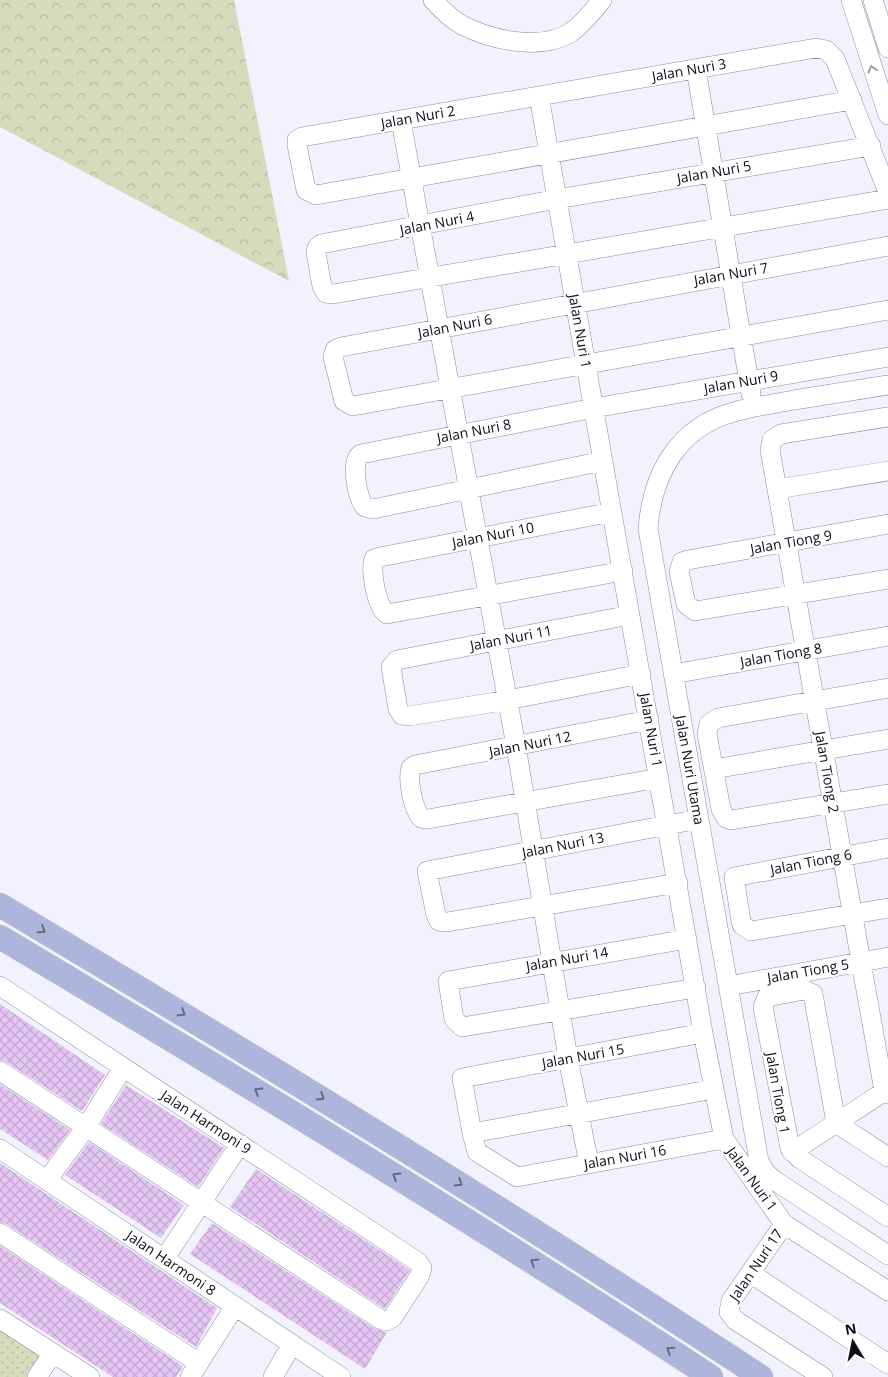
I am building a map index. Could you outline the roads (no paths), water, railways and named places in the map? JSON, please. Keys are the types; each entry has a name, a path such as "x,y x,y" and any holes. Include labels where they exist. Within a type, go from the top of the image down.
{"main road":[{"path":"0,905 258,1058 525,1224 761,1377"},
{"path":"0,937 244,1082 568,1283 711,1377"}],"street":[{"path":"433,0 461,25 517,42 548,41 570,33 588,17 602,0"},
{"path":"851,0 888,115"},
{"path":"873,0 888,48"},
{"name":"Jalan Nuri 3","path":"539,96 816,48 826,50 836,59 852,100"},
{"path":"696,69 754,407"},
{"name":"Jalan Nuri 2","path":"412,178 312,195 304,187 298,140 302,137 539,96"},
{"name":"Jalan Nuri 1","path":"539,96 688,938 703,1033 724,1139 784,1224 888,1291"},
{"path":"412,178 852,100 888,192"},
{"path":"401,120 508,700 562,1011 568,1058 589,1164"},
{"name":"Jalan Nuri 5","path":"557,199 871,146"},
{"name":"Jalan Nuri 4","path":"430,278 329,294 322,286 316,253 317,248 322,244 557,199"},
{"path":"430,278 888,199"},
{"name":"Jalan Nuri 7","path":"575,302 888,246"},
{"name":"Jalan Nuri 6","path":"450,388 350,406 342,398 333,357 335,350 341,347 575,302"},
{"path":"450,388 888,310"},
{"name":"Jalan Nuri 9","path":"594,408 888,357"},
{"name":"Jalan Nuri Utama","path":"888,385 754,407 715,419 698,429 680,444 665,464 656,483 650,504 648,529 758,1156 762,1167 774,1180 888,1255"},
{"name":"Jalan Nuri 8","path":"469,488 369,509 361,501 354,464 356,457 360,454 594,408"},
{"name":"Jalan Tiong 2","path":"792,1152 887,1091 860,962 770,452 772,440 781,434 888,417"},
{"path":"469,488 603,461"},
{"path":"777,489 888,471"},
{"name":"Jalan Nuri 10","path":"489,596 387,614 380,606 372,566 374,559 612,512"},
{"name":"Jalan Tiong 9","path":"795,594 695,611 684,600 679,572 682,562 693,559 888,524"},
{"path":"489,596 623,570"},
{"path":"795,594 888,579"},
{"name":"Jalan Nuri 11","path":"508,700 406,716 398,708 391,667 393,662 397,660 630,615"},
{"name":"Jalan Tiong 8","path":"673,674 888,636"},
{"path":"508,700 641,674"},
{"path":"888,688 713,720 709,724 707,734 720,809 726,818 731,820 888,794"},
{"name":"Jalan Nuri 12","path":"526,802 424,819 417,812 409,774 410,768 649,720"},
{"path":"714,770 888,739"},
{"path":"526,802 659,778"},
{"name":"Jalan Nuri 13","path":"544,906 443,922 436,915 427,871 699,819"},
{"name":"Jalan Tiong 6","path":"852,914 751,931 742,925 734,876 888,848"},
{"path":"544,906 678,883"},
{"path":"852,914 888,908"},
{"name":"Jalan Nuri 14","path":"562,1011 462,1027 454,1019 448,981 688,938"},
{"name":"Jalan Tiong 5","path":"728,986 888,957"},
{"name":"Jalan Harmoni 9","path":"0,986 412,1258 420,1264 420,1275 393,1316 383,1321 201,1202"},
{"path":"562,1011 696,988"},
{"name":"Jalan Tiong 1","path":"836,1123 814,994 804,990 771,995 764,999 763,1007 786,1140 792,1152 888,1218"},
{"name":"Jalan Nuri 15","path":"472,1133 462,1078 703,1033"},
{"path":"47,1180 86,1127 123,1068"},
{"path":"0,1070 201,1202"},
{"path":"472,1133 714,1089"},
{"path":"836,1123 888,1156"},
{"name":"Jalan Nuri 16","path":"472,1133 479,1154 512,1176 527,1176 724,1139"},
{"path":"165,1258 240,1144"},
{"name":"Jalan Harmoni 8","path":"0,1149 341,1377"},
{"name":"Jalan Nuri 17","path":"784,1224 731,1301 729,1312 731,1316 824,1377"},
{"path":"0,1233 195,1370 235,1306"},
{"path":"750,1273 888,1364"},
{"path":"0,1319 90,1377"},
{"path":"273,1377 292,1344"},
{"path":"37,1377 53,1353"}]}
